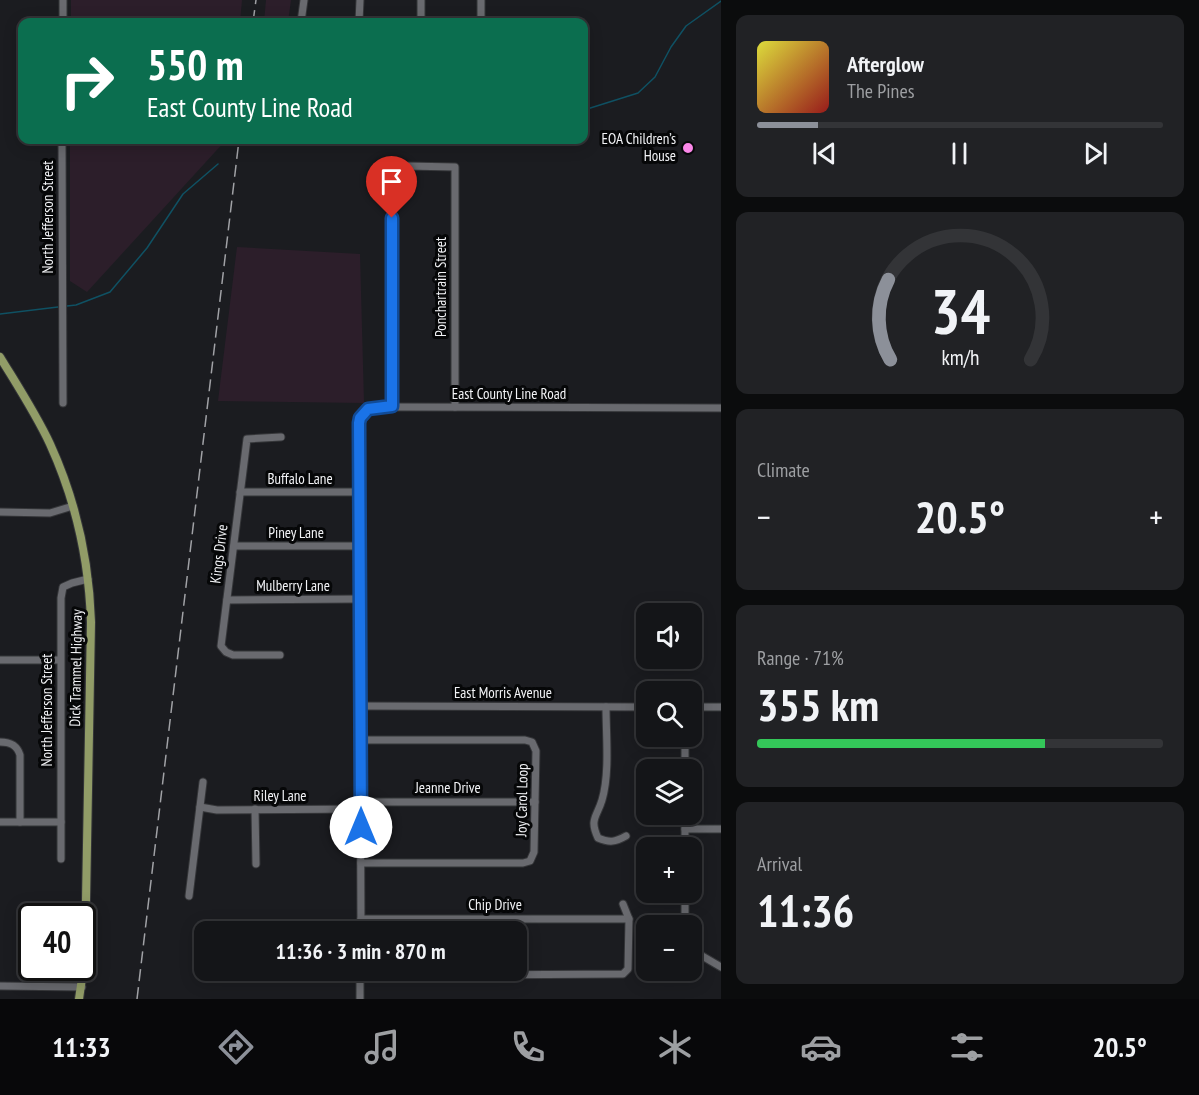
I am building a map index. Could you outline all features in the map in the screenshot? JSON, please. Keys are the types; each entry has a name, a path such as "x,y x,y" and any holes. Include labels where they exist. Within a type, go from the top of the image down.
{"main road":[{"name":"Dick Trammel Highway","path":"0,357 49,442 73,506 88,579 91,634 85,957 79,999"}],"street":[{"path":"63,0 63,18"},
{"path":"302,18 304,0"},
{"path":"359,18 360,0"},
{"path":"421,0 421,18"},
{"path":"481,0 481,18"},
{"name":"North Jefferson Street","path":"62,144 63,403"},
{"name":"Ponchartrain Street","path":"392,406 392,171 406,166 455,166 455,407"},
{"name":"East County Line Road","path":"359,492 359,423 363,412 374,407 720,408"},
{"name":"Kings Drive","path":"280,655 233,654 226,652 221,646 246,439 281,437"},
{"name":"Buffalo Lane","path":"240,492 359,492"},
{"path":"359,492 361,919"},
{"path":"0,512 50,513 73,506"},
{"name":"Piney Lane","path":"234,546 359,546"},
{"name":"North Jefferson Street","path":"61,860 62,592 63,587 72,582 88,579"},
{"name":"Mulberry Lane","path":"227,600 359,599"},
{"path":"0,660 60,660"},
{"name":"East Morris Avenue","path":"360,706 636,707"},
{"path":"606,707 605,783 602,801 593,819 593,828 598,838 607,842 616,842 626,836"},
{"path":"702,707 720,707"},
{"name":"Joy Carol Loop","path":"360,740 525,740 532,742 536,751 532,859 527,862 361,863"},
{"path":"0,742 15,746 20,755 21,822"},
{"path":"189,896 203,782"},
{"name":"Jeanne Drive","path":"361,805 535,802"},
{"name":"Riley Lane","path":"200,807 217,810 361,805"},
{"path":"255,809 256,864"},
{"path":"0,822 61,822"},
{"path":"685,825 685,837"},
{"path":"685,829 720,829"},
{"path":"527,974 623,974 628,969 628,919 624,904"},
{"name":"Chip Drive","path":"361,919 628,919"},
{"path":"702,956 720,967"},
{"path":"360,981 360,999"},
{"path":"0,986 82,987"}],"shaded area":[{"path":"71,0 242,0 240,18 71,18"},
{"path":"266,0 291,0 289,18 264,18"},
{"path":"70,144 222,144 87,292 70,281"},
{"path":"237,247 360,254 364,403 218,401"}],"waterway":[{"path":"588,109 638,93 655,77 671,47 686,26 721,1"},
{"path":"67,306 76,305 110,292 147,248 183,194 218,164"},
{"path":"0,314 58,307"}],"railway":[{"path":"254,18 256,0"},
{"path":"137,999 239,144"}],"place":[{"name":"EOA Children’s House","path":"688,148"}],"route":[{"path":"361,827 359,423 363,412 368,409 392,406 392,218"}]}
